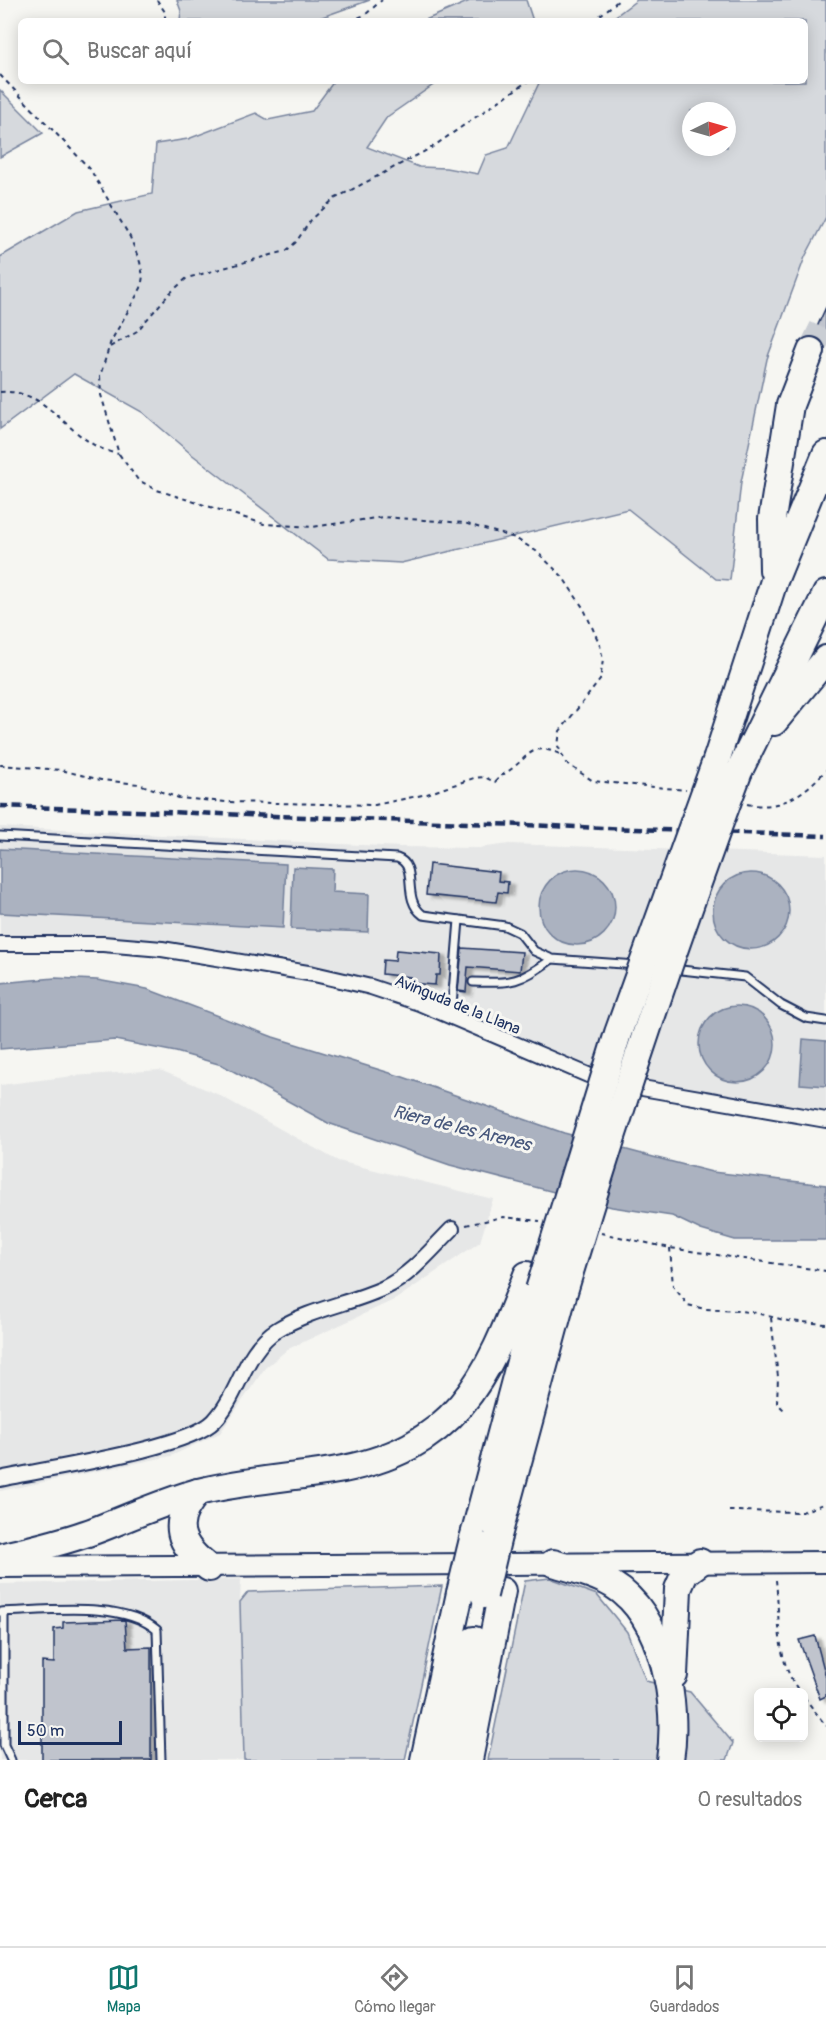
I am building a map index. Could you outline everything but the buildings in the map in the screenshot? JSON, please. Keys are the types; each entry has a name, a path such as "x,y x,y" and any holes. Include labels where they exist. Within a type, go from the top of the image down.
{"highway":[{"path":"774,581 772,519 788,416 811,351"},
{"path":"424,1760 482,1593 505,1536 534,1396 543,1286 680,928 735,759 774,581 826,454"},
{"path":"469,1760 482,1593 472,1539 584,1141 658,918 735,759 826,594"},
{"path":"735,759 826,659"},
{"path":"0,1557 76,1537 198,1492 344,1468 392,1454 419,1441 451,1417 487,1371 510,1323 543,1286"},
{"path":"198,1492 182,1516 180,1529 188,1551 209,1568"},
{"path":"670,1760 678,1589 685,1573 700,1562"},
{"path":"553,1563 614,1585 639,1609 663,1662 673,1724"},
{"path":"448,1760 482,1593"}],"main road":[{"path":"0,1567 209,1568 553,1563 826,1563"}],"street":[{"name":"Avinguda de la Llana","path":"0,944 103,944 222,958 371,987 451,1017 588,1075 642,1088 826,1120"},
{"path":"0,1479 114,1455 196,1434 219,1414 248,1362 274,1331 298,1318 386,1287 404,1276 452,1229"}],"lane":[{"path":"0,836 397,858 405,861 409,867 411,899 417,910 433,918 493,923 513,929 534,951 552,959 653,967"},
{"path":"451,1017 459,920"},
{"path":"473,982 512,983 528,976 552,959"},
{"path":"664,968 745,977 781,1005 806,1018 826,1022"},
{"path":"11,1760 4,1744 2,1612 118,1611 146,1620 157,1630 161,1760"}],"path":[{"path":"157,0 165,12 165,18"},
{"path":"358,18 365,15 382,0"},
{"path":"597,18 619,0"},
{"path":"0,75 90,169 137,252 142,268 142,282 108,348 101,369 100,386 119,454 132,474 146,485 264,524 312,527 383,517 455,522 492,530 515,538 548,561 574,592 593,628 603,660 600,680 560,731 558,746 561,755 574,770 593,780 687,791"},
{"path":"108,348 137,331 179,283 194,276 286,251 296,242 311,220 334,199 431,148 524,84"},
{"path":"0,392 14,392 33,398 49,408 92,446 119,454"},
{"path":"0,765 61,770 100,780 139,784 179,798 226,802 375,805 427,794 474,778 484,777 495,782 522,757 534,751 548,750 561,755"},
{"path":"740,802 760,807 782,804 802,793 826,770"},
{"path":"452,1229 485,1219 503,1217 540,1221"},
{"path":"596,1232 670,1248 826,1271"},
{"path":"670,1248 673,1286 688,1305 705,1310 752,1312 771,1318 826,1324"},
{"path":"771,1318 778,1377 777,1403 784,1410"},
{"path":"729,1511 802,1512 826,1503"},
{"path":"774,1562 781,1652 789,1676 797,1688"},
{"path":"808,1703 826,1726"}],"shaded area":[{"path":"177,0 370,0 319,18 180,18 181,11"},
{"path":"472,0 526,0 532,18 430,18"},
{"path":"637,0 826,0 826,217 805,257 767,359 741,482 730,580 716,579 628,509 401,563 328,559 190,453 142,412 74,374 0,429 0,257 78,211 152,194 156,144 188,139 256,113 268,120 312,111 332,84 435,84 387,117 367,147 419,167 446,168 478,174 486,155 508,148 539,84 808,84 808,18 613,18"},
{"path":"0,90 43,133 0,157"},
{"path":"0,827 401,847 479,848 509,844 826,855 826,1114 708,1094 579,1064 422,994 380,981 283,958 109,937 0,938"},
{"path":"160,1070 217,1094 338,1161 493,1199 480,1242 396,1299 288,1349 265,1368 220,1433 171,1456 0,1491 0,1085 73,1076"},
{"path":"550,1578 597,1595 627,1632 646,1681 690,1692 733,1743 727,1760 488,1760 525,1581"},
{"path":"241,1579 244,1760 0,1760 0,1584"},
{"path":"442,1586 405,1760 244,1760 240,1602 248,1592"}],"water":[{"path":"0,849 286,864 283,928 0,913"},
{"path":"293,867 333,869 332,892 369,894 368,932 291,929"},
{"path":"577,869 591,872 604,880 612,893 615,907 612,921 604,934 591,942 577,945 563,942 550,934 542,921 539,907 542,893 550,880 563,872"},
{"path":"751,873 765,876 778,884 786,897 789,911 786,925 778,938 765,946 751,949 737,946 724,938 716,925 713,911 716,897 724,884 737,876"},
{"name":"Riera de les Arenes","path":"55,978 97,980 147,989 273,1037 403,1077 564,1133 657,1158 712,1172 826,1185 826,1240 735,1240 701,1230 672,1216 612,1207 450,1165 328,1123 222,1065 176,1052 115,1040 0,1049 0,983"},
{"path":"737,1006 751,1009 764,1017 772,1030 775,1044 772,1058 764,1071 751,1079 737,1082 723,1079 710,1071 702,1058 699,1044 702,1030 710,1017 723,1009"},
{"path":"803,1039 826,1041 826,1086 800,1084"}],"tunnel":[{"path":"811,351 826,320"}],"railway":[{"path":"0,806 826,836"}]}
